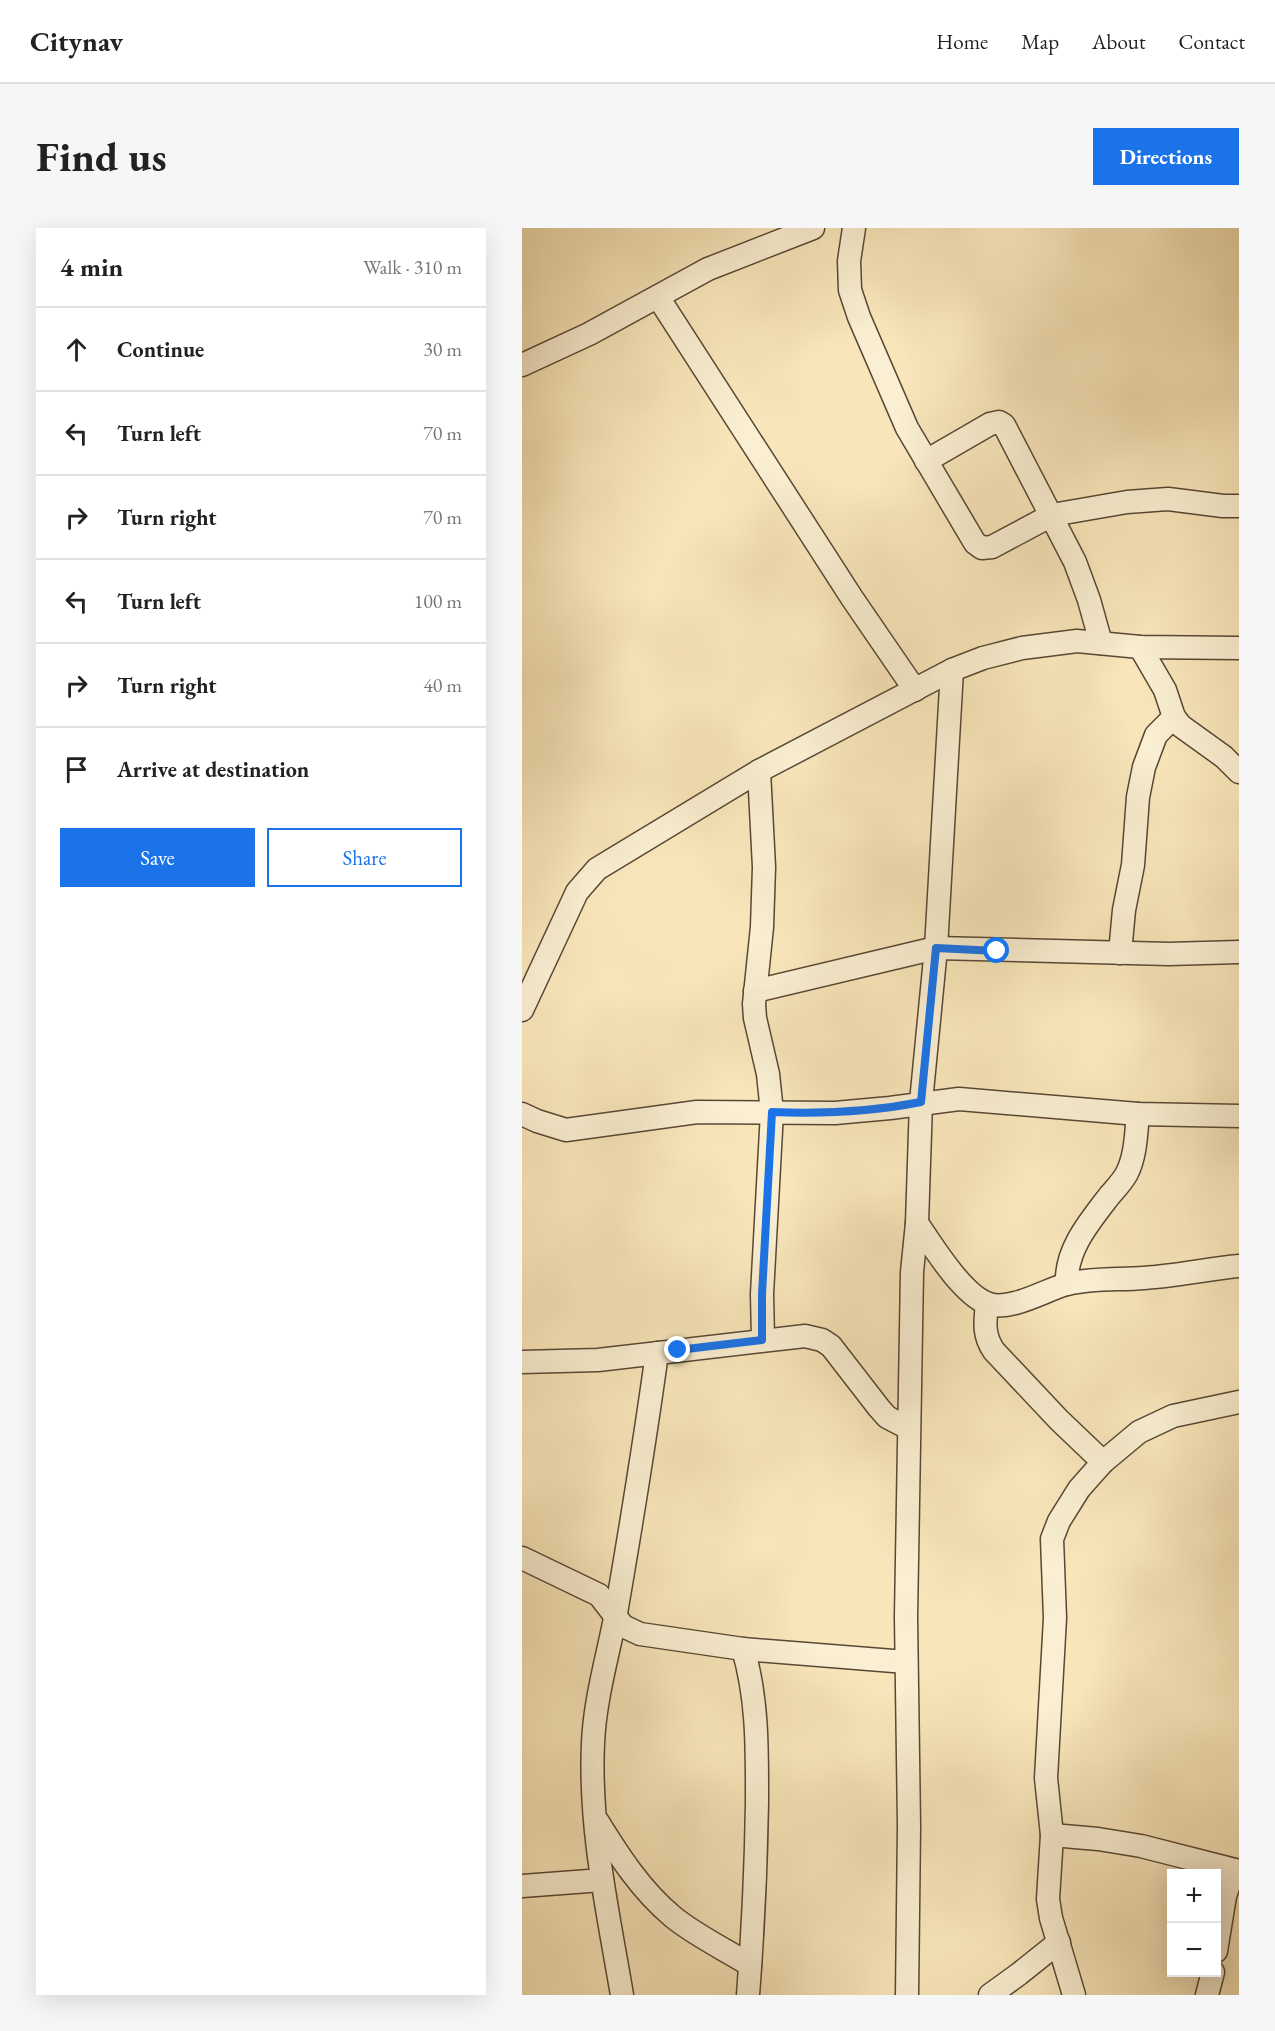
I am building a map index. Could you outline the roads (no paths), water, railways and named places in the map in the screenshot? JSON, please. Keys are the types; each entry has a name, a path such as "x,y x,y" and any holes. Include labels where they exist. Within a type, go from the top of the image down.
{"street":[{"path":"522,364 570,343 721,264 813,228"},
{"path":"854,228 849,261 850,290 859,317 907,428 975,543 982,548 992,547 1052,515 1127,502 1168,499 1239,506"},
{"path":"658,297 852,598 915,690"},
{"path":"926,462 990,424 999,422 1004,425 1075,562 1101,643"},
{"path":"522,1010 578,892 597,870 759,771 952,670 983,658 1022,648 1077,641 1140,647 1239,648"},
{"path":"1140,647 1165,690 1174,717 1181,726 1224,757 1239,772"},
{"path":"908,1995 909,1826 906,1662 912,1272 917,1223 921,1102 936,948 952,670"},
{"path":"1120,953 1133,865 1138,797 1144,767 1156,735 1174,717"},
{"path":"759,771 764,867 755,1018 768,1074 772,1112 762,1294 762,1340"},
{"path":"755,991 936,948 1120,953 1239,952"},
{"path":"522,1114 566,1130 697,1112 835,1113 959,1099 1138,1114 1239,1116"},
{"path":"1067,1284 1066,1269 1071,1254 1083,1233 1127,1173 1132,1157 1138,1114"},
{"path":"917,1223 969,1292 987,1304 1000,1305 1029,1299 1067,1284 1106,1279 1146,1278 1239,1266"},
{"path":"987,1304 985,1329 987,1341 994,1351 1059,1420 1103,1462"},
{"path":"522,1362 598,1360 805,1336 822,1340 831,1346 879,1408 887,1416 908,1428"},
{"path":"622,1995 602,1880 594,1816 593,1742 600,1680 615,1617 643,1455 657,1353"},
{"path":"1074,1995 1051,1918 1048,1899 1052,1835 1046,1778 1055,1618 1052,1539 1059,1521 1079,1489 1103,1462 1139,1432 1173,1416 1239,1402"},
{"path":"522,1558 599,1595 623,1626 640,1634 743,1649 906,1662"},
{"path":"743,1649 754,1694 757,1763 755,1905 748,1995"},
{"path":"594,1816 619,1856 646,1892 673,1917 750,1965"},
{"path":"1052,1835 1141,1846 1236,1871 1225,1896 1221,1923"},
{"path":"522,1886 602,1880"},
{"path":"990,1995 1059,1942"},
{"path":"1208,1995 1212,1977"}]}
